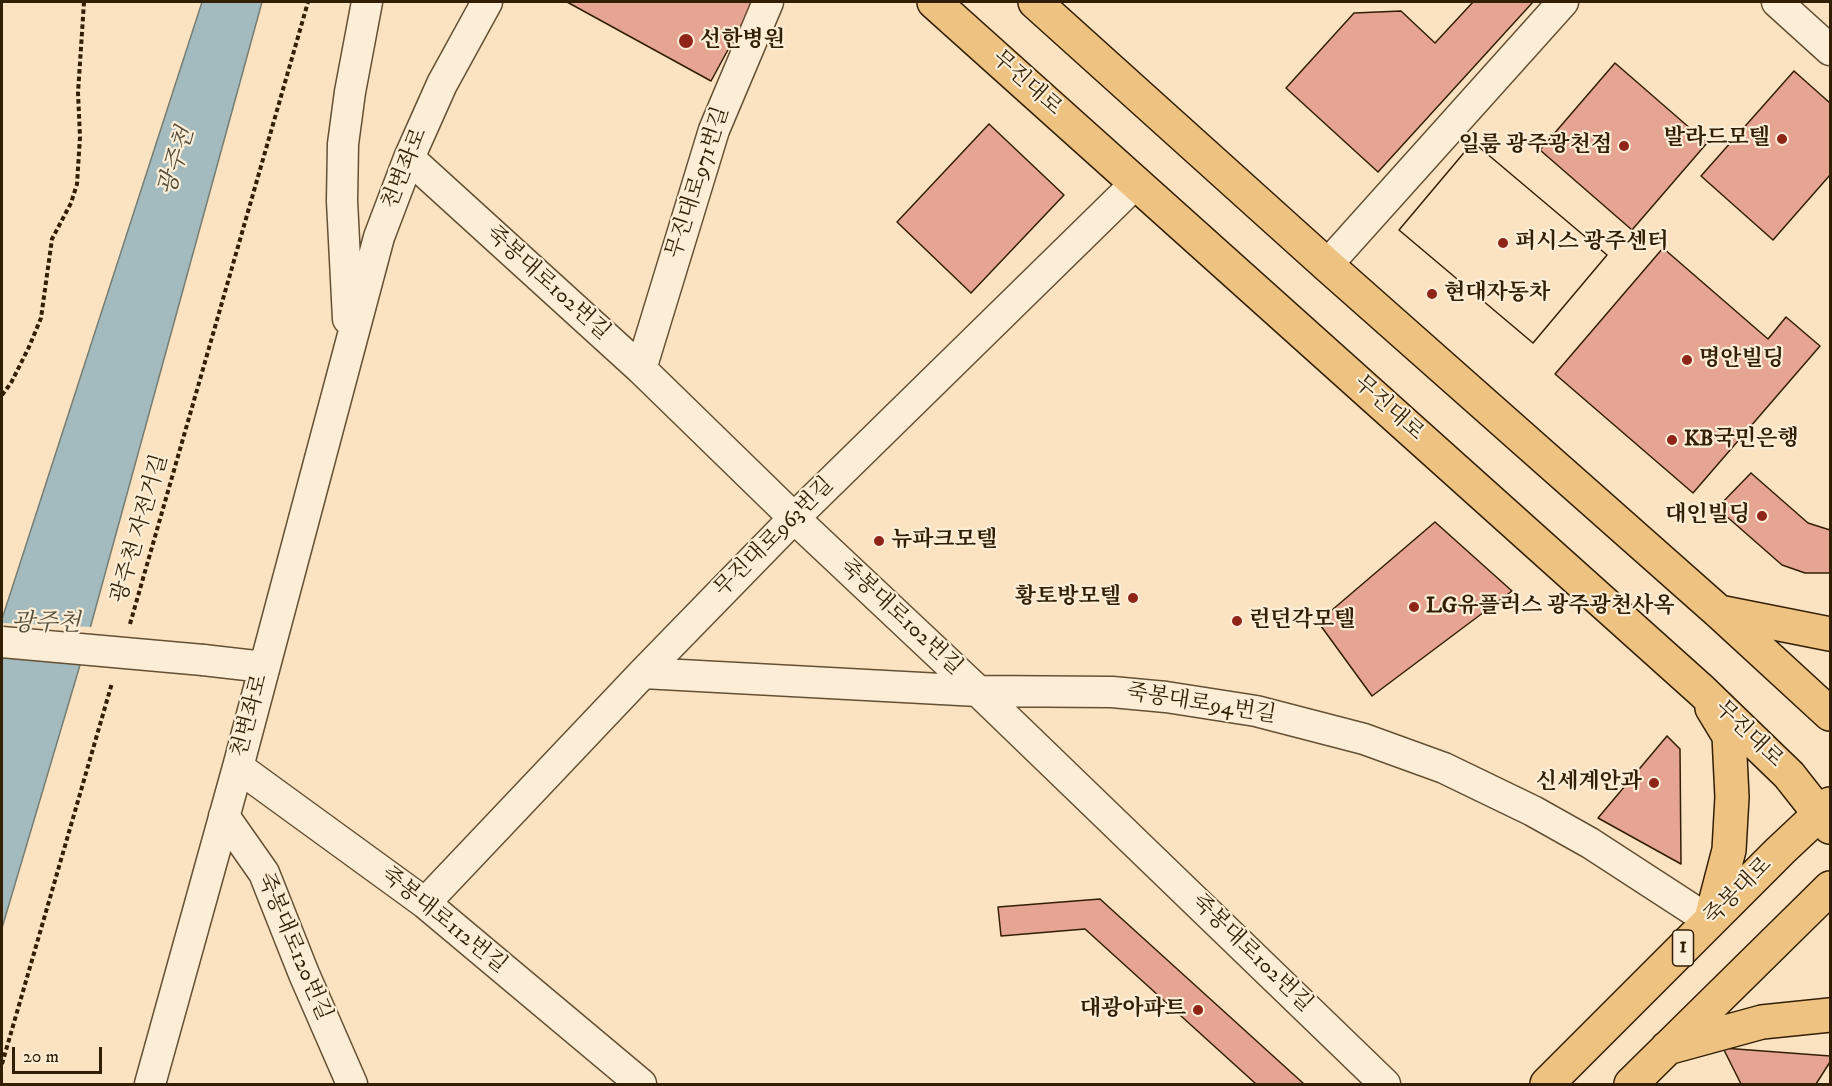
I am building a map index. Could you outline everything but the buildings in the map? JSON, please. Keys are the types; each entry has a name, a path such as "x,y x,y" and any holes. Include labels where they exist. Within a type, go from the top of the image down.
{"main road":[{"name":"무진대로","path":"934,2 1702,691 1827,815"},
{"path":"1035,2 1327,265 1719,612 1830,714"},
{"path":"1719,612 1830,634"},
{"path":"1702,691 1729,736 1732,797 1729,850 1710,921"},
{"name":"죽봉대로","path":"1547,1084 1780,851 1827,815"},
{"path":"1631,1084 1830,888"},
{"path":"1666,1049 1762,1022 1830,1014"}],"street":[{"name":"천변좌로","path":"350,346 342,201 343,144 350,92 368,2"},
{"name":"천변좌로","path":"150,1084 238,767 379,237 409,158 442,84 487,2"},
{"name":"무진대로971번길","path":"641,369 714,130 768,2"},
{"path":"1327,265 1563,2"},
{"path":"1777,2 1830,50"},
{"name":"죽봉대로102번길","path":"409,158 641,369 1385,1084"},
{"name":"무진대로963번길","path":"425,903 794,518 1136,183"},
{"path":"2,642 264,667"},
{"name":"죽봉대로94번길","path":"643,673 978,691 1112,692 1167,697 1256,711 1364,739 1444,768 1533,811 1590,843 1710,921"},
{"name":"죽봉대로112번길","path":"238,767 425,903 641,1084"},
{"name":"죽봉대로120번길","path":"224,816 264,873 304,974 352,1084"}],"path":[{"path":"2,395 29,347 40,318 52,239 70,204 77,184 80,137 78,81 84,2"},
{"name":"광주천 자전거길","path":"130,625 308,2"},
{"path":"2,1064 114,678"}],"water":[{"name":"광주천","path":"202,2 262,2 80,665 2,928 2,619"}],"pier":[{"path":"2,623 93,627 87,650 2,647"}],"place":[{"name":"선한병원","path":"686,41"},
{"name":"발라드모텔","path":"1782,139"},
{"name":"일룸 광주광천점","path":"1624,146"},
{"name":"퍼시스 광주센터","path":"1503,243"},
{"name":"현대자동차","path":"1432,294"},
{"name":"명안빌딩","path":"1687,360"},
{"name":"KB국민은행","path":"1672,440"},
{"name":"대인빌딩","path":"1762,516"},
{"name":"뉴파크모텔","path":"879,541"},
{"name":"황토방모텔","path":"1133,598"},
{"name":"LG유플러스 광주광천사옥","path":"1414,607"},
{"name":"런던각모텔","path":"1237,621"},
{"name":"신세계안과","path":"1654,783"},
{"name":"대광아파트","path":"1198,1010"}]}
